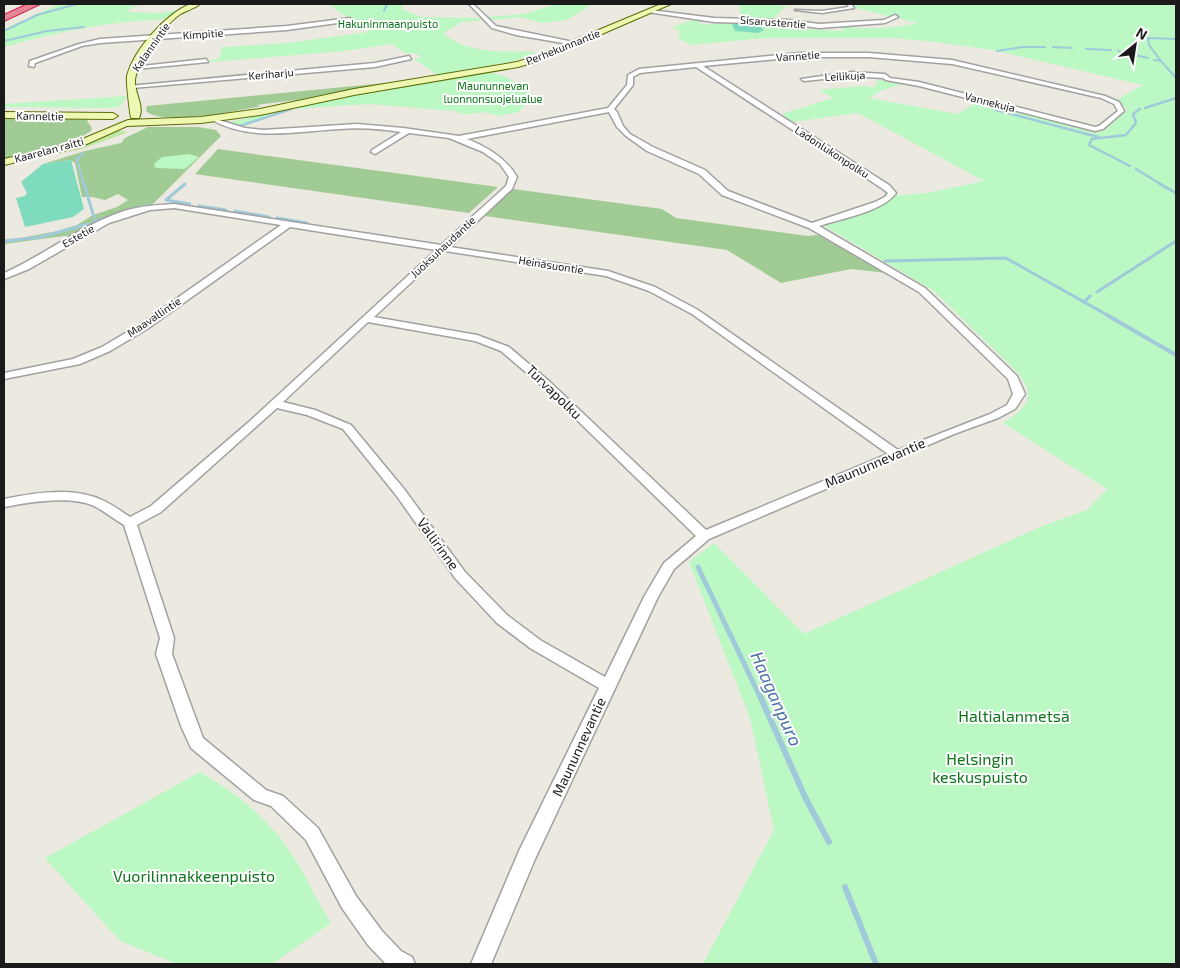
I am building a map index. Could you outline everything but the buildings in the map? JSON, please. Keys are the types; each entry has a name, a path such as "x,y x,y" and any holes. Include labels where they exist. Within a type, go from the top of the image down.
{"highway":[{"path":"4,13 25,4"},
{"path":"4,18 35,4"}],"street":[{"name":"Kalannintie","path":"126,119 134,105 131,75 136,66 172,16 196,4"},
{"path":"471,4 494,27 516,33 575,43"},
{"name":"Perhekunnantie","path":"126,119 166,121 214,119 518,64 575,43 667,4"},
{"path":"797,10 839,11 852,8 849,4"},
{"name":"Sisarustentie","path":"650,11 714,20 789,22 818,26 885,22 896,18"},
{"name":"Kimpitie","path":"32,66 32,62 90,42 281,29 350,20"},
{"name":"Vannetie","path":"610,110 630,85 629,78 632,74 652,69 811,54 891,56 970,66 1103,97 1117,103 1121,110 1101,128 1097,129"},
{"path":"886,76 891,56"},
{"name":"Keriharju","path":"132,86 375,65 410,58"},
{"path":"136,66 206,61"},
{"name":"Ladonlukonpolku","path":"697,65 886,187 892,193 888,199 878,204 812,226"},
{"name":"Leilikuja","path":"804,79 852,74 886,76"},
{"name":"Vannekuja","path":"886,76 886,78 919,84 1097,129"},
{"path":"461,138 610,110"},
{"name":"Maununnevantie","path":"481,964 526,857 657,584 669,566 704,536 1011,407 1019,394 1013,378 922,290 812,226 725,193 702,172 650,150 620,127 614,112 610,110"},
{"name":"Kanneltie","path":"4,115 126,119"},
{"name":"Kanneltie","path":"77,116 104,122 126,119"},
{"name":"Kaarelan raitti","path":"4,162 65,148 94,137 126,119"},
{"name":"Juoksuhaudantie","path":"130,523 156,510 276,404 509,187 513,177 510,170 503,164 473,143 461,138 407,130 349,126 243,131 230,128 214,119"},
{"name":"Kaarelan raitti","path":"94,137 104,122"},
{"path":"375,152 407,130"},
{"name":"Heinäsuontie","path":"157,206 174,206 608,274 660,292 695,312 896,454"},
{"name":"Estetie","path":"4,276 44,257 94,226 157,206"},
{"name":"Maavallintie","path":"4,376 76,362 106,349 143,327 288,224"},
{"name":"Turvapolku","path":"366,319 477,338 505,349 546,384 685,520 704,536"},
{"name":"Vallirinne","path":"276,404 311,412 347,427 400,492 460,575 502,619 535,644 608,686"},
{"path":"4,503 36,497 78,498 98,503 130,523 167,638 164,654 188,726 197,744 260,795 277,801 312,834 349,902 375,938 394,958 404,964"}],"green space":[{"path":"59,4 140,4 125,12 160,13 180,10 166,19 84,28 4,47 4,29"},
{"name":"Hakuninmaanpuisto","path":"328,4 402,4 402,9 421,17 480,18 482,20 462,22 443,33 463,45 475,48 537,52 514,61 439,76 414,59 422,57 415,53 407,54 391,44 345,51 210,62 210,60 219,59 222,47 287,43 369,32"},
{"path":"557,4 593,4 567,20 542,23 520,17 489,20 487,17 524,14"},
{"path":"780,4 780,6 791,7 783,9 769,20 759,21 741,18 739,5"},
{"name":"Helsingin keskuspuisto","path":"851,4 1176,4 1176,964 703,964 774,830 750,718 689,562 714,543 804,634 1042,526 1087,510 1107,489 1003,423 1017,413 1026,403 1028,397 1025,383 1020,375 934,291 821,224 891,196 927,193 984,181 858,113 792,122 782,114 833,98 819,90 861,86 875,87 879,79 907,83 882,90 869,98 957,114 979,101 1097,132 1104,131 1127,110 1118,99 1143,85 992,50 936,42 894,38 764,38 691,45 678,38 680,31 672,27 701,20 706,20 698,24 743,20 761,23 769,27 845,31 839,26 881,28 918,23 855,8"},
{"path":"732,24 758,24 764,30 758,33 735,31"},
{"name":"Maununnevan luonnonsuojelualue","path":"484,73 505,76 532,95 519,112 497,116 486,113 465,114 455,111 369,104 292,109 241,127 230,122 351,95"},
{"path":"395,82 201,116 167,117 146,111 147,106"},
{"path":"127,96 120,106 111,108 4,107 4,104"},
{"path":"4,117 89,119 87,121 92,128 91,131 68,145 4,159"},
{"path":"148,127 198,127 216,130 221,136 152,205 72,235 4,244 4,241 58,231 77,225 93,215 117,207 128,200 118,194 105,200 82,197 75,163 70,160 43,164 85,151 121,143 125,138"},
{"path":"112,130 129,132 82,149 29,160 28,158 88,143"},
{"path":"218,149 498,187 469,213 195,174"},
{"path":"189,154 199,157 185,169 156,168 154,164 162,157"},
{"path":"71,160 84,209 73,217 25,227 16,198 25,196 27,193 21,182 43,164"},
{"path":"513,189 662,209 676,218 808,236 818,235 886,273 851,269 781,283 727,250 485,216"},
{"name":"Vuorilinnakkeenpuisto","path":"200,772 250,807 282,840 331,923 272,964 177,964 120,941 45,858"}],"waterway":[{"path":"4,31 37,15 77,4"},
{"path":"384,11 387,4"},
{"path":"4,41 47,31 84,27"},
{"path":"1149,44 1148,38 1176,39"},
{"path":"1149,45 1161,61"},
{"path":"997,51 1022,47 1045,47"},
{"path":"1053,47 1072,48"},
{"path":"1086,49 1111,50"},
{"path":"1118,51 1148,58"},
{"path":"1154,60 1161,61"},
{"path":"1161,61 1176,78"},
{"path":"1145,108 1176,98"},
{"path":"237,127 291,109"},
{"path":"1130,166 1089,145 1092,139 1126,135 1136,123 1133,114 1140,109"},
{"path":"996,110 1098,137"},
{"path":"83,153 77,160 84,185"},
{"path":"1136,169 1162,185"},
{"path":"84,184 94,217"},
{"path":"185,184 166,200 190,204"},
{"path":"1160,184 1176,193"},
{"path":"93,222 148,205"},
{"path":"199,206 226,210"},
{"path":"235,211 269,217"},
{"path":"277,218 307,223"},
{"path":"4,241 41,237 88,224"},
{"path":"1097,292 1176,241"},
{"path":"885,261 1006,258 1084,302"},
{"path":"1084,302 1090,296"},
{"path":"1084,302 1109,316"},
{"path":"1107,315 1176,355"},
{"name":"Haaganpuro","path":"698,567 760,697"},
{"name":"Haaganpuro","path":"760,696 805,797 829,842"},
{"name":"Haaganpuro","path":"845,887 876,964"}],"park label":[{"name":"Haltialanmetsä","path":"1014,716"}]}
